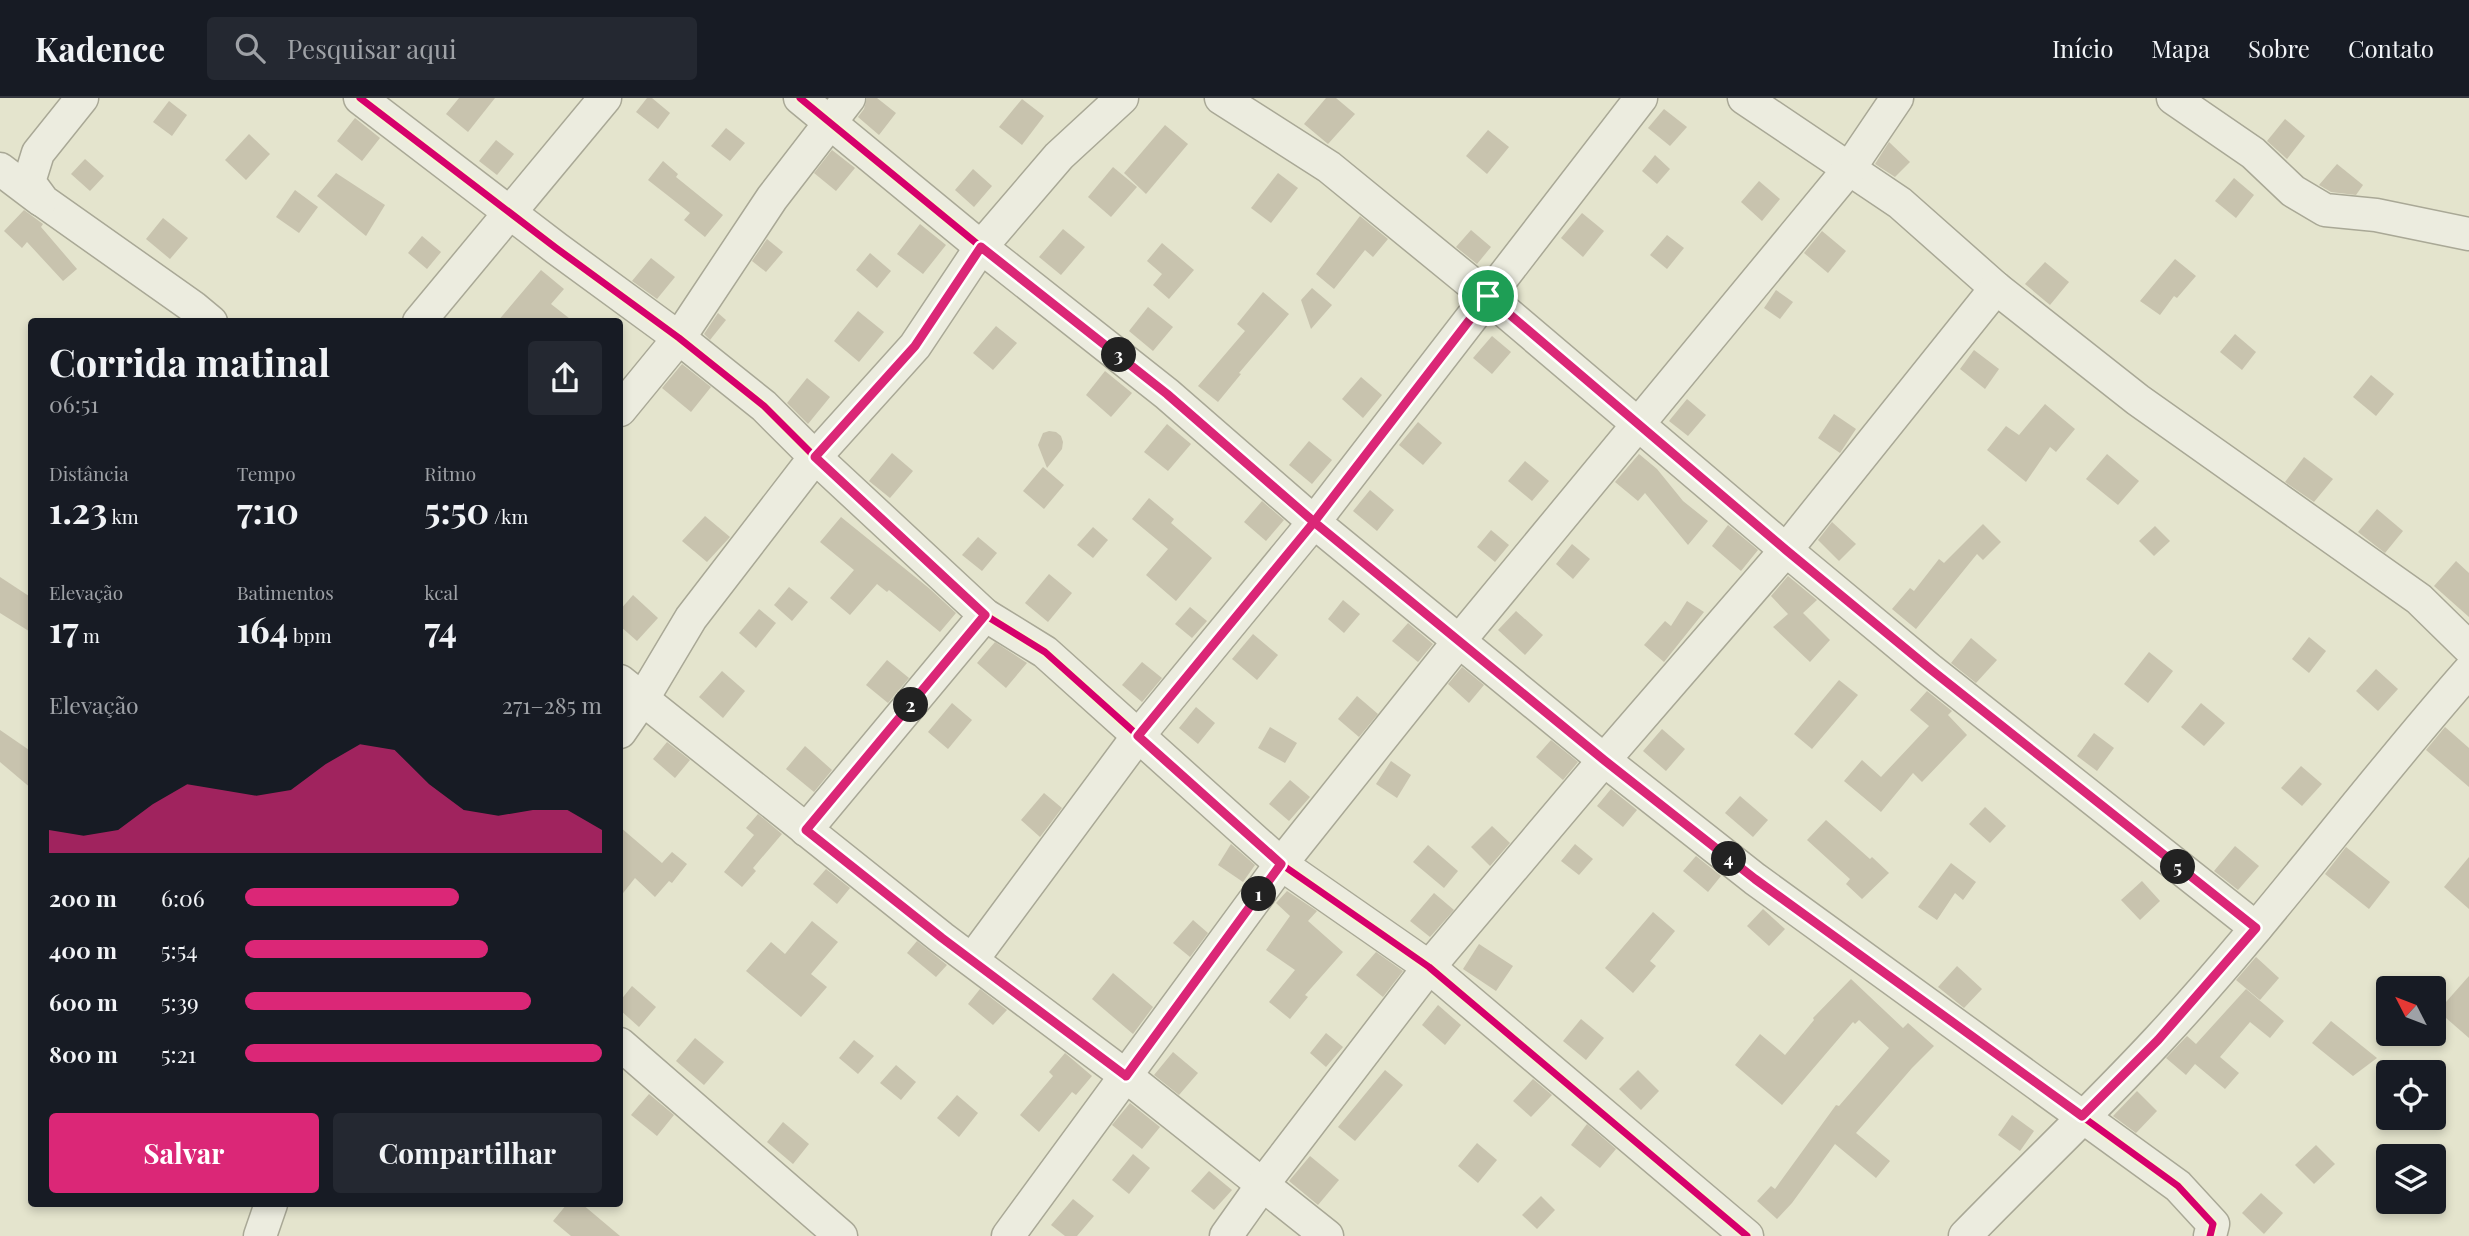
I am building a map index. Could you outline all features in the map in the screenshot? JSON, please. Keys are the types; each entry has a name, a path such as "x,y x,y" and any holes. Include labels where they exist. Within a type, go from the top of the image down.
{"street":[{"path":"43,201 29,182 38,153 82,98"},
{"path":"361,98 679,338 764,406 985,615 1045,652 1281,864 1429,967 1747,1236"},
{"path":"422,318 605,98"},
{"path":"800,98 981,247 1167,394 1314,522 1604,760 1755,879 2178,1186 2213,1224 2210,1236"},
{"path":"623,406 679,338 772,198 849,98"},
{"path":"623,721 631,691 815,457 915,346 981,247 1059,156 1122,98"},
{"path":"1221,98 1329,167 1488,296 1929,668 2256,928"},
{"path":"972,960 1138,736 1314,522 1641,98"},
{"path":"1744,98 1900,203 1996,288 2138,400 2419,600 2468,649 2415,732 2256,928 2158,1040 1965,1236"},
{"path":"1008,1236 1281,864 1460,641 1849,169 1897,98"},
{"path":"2173,98 2253,153 2293,191 2325,210 2376,215 2469,234"},
{"path":"0,169 206,318"},
{"path":"1226,1236 1429,967 1786,550 1996,288"},
{"path":"806,830 985,615"},
{"path":"631,691 1327,1236"},
{"path":"623,1047 841,1236"},
{"path":"260,1236 270,1207"}],"building":[{"path":"459,98 495,98 468,132 446,114"},
{"path":"647,98 652,98 670,113 658,129 636,112"},
{"path":"867,98 877,98 896,113 879,135 858,117"},
{"path":"1326,98 1336,98 1355,114 1328,144 1304,124"},
{"path":"1022,99 1044,116 1022,145 999,127"},
{"path":"169,101 187,115 172,136 153,122"},
{"path":"1664,109 1687,127 1670,146 1648,128"},
{"path":"355,118 380,138 362,161 337,141"},
{"path":"2285,119 2305,136 2287,159 2267,141"},
{"path":"1165,125 1188,144 1146,194 1124,173"},
{"path":"726,128 745,143 730,161 711,146"},
{"path":"1488,130 1509,147 1487,174 1466,156"},
{"path":"249,134 270,154 246,180 225,160"},
{"path":"496,140 514,154 497,175 479,161"},
{"path":"1889,142 1910,162 1895,177 1875,164"},
{"path":"832,150 855,168 836,191 814,173"},
{"path":"1655,155 1670,169 1657,184 1642,171"},
{"path":"85,159 104,176 90,191 71,174"},
{"path":"663,161 678,174 676,177 723,215 705,237 684,220 690,213 648,180"},
{"path":"2337,164 2363,185 2356,195 2331,192 2319,185"},
{"path":"1113,167 1137,187 1111,217 1088,197"},
{"path":"973,169 992,186 974,207 955,190"},
{"path":"336,173 385,205 366,236 317,196"},
{"path":"1278,173 1298,188 1271,223 1251,208"},
{"path":"2234,178 2254,195 2236,218 2215,201"},
{"path":"1759,181 1780,199 1762,221 1741,202"},
{"path":"295,190 318,207 299,233 276,217"},
{"path":"24,210 43,224 41,227 77,269 63,281 27,242 22,248 4,231"},
{"path":"1582,213 1604,231 1583,257 1561,238"},
{"path":"1360,216 1388,239 1373,257 1365,250 1334,289 1316,274"},
{"path":"163,218 188,238 170,259 146,239"},
{"path":"920,224 946,245 923,274 897,254"},
{"path":"1063,229 1085,247 1061,275 1039,257"},
{"path":"1471,230 1491,247 1477,264 1456,247"},
{"path":"1822,231 1846,251 1828,273 1804,253"},
{"path":"1667,235 1684,248 1667,269 1650,255"},
{"path":"422,236 441,252 427,269 408,253"},
{"path":"767,239 783,252 766,272 752,261"},
{"path":"1162,243 1194,270 1169,299 1153,285 1162,274 1147,261"},
{"path":"870,253 891,271 877,288 856,270"},
{"path":"651,258 675,277 657,299 632,281"},
{"path":"2175,259 2196,276 2177,298 2174,296 2160,315 2140,301"},
{"path":"2045,262 2069,282 2050,305 2025,284"},
{"path":"541,270 564,289 551,304 569,318 500,318"},
{"path":"1312,288 1332,305 1311,329 1301,300"},
{"path":"1776,290 1793,302 1780,319 1764,308"},
{"path":"1263,292 1289,314 1218,402 1198,386 1245,331 1237,324"},
{"path":"1148,307 1173,327 1153,351 1129,331"},
{"path":"858,311 884,332 859,362 834,341"},
{"path":"718,313 726,320 710,340 704,334"},
{"path":"996,326 1017,343 993,370 973,353"},
{"path":"2235,334 2256,352 2242,370 2220,352"},
{"path":"1492,336 1511,352 1492,374 1473,358"},
{"path":"1974,350 1999,369 1985,389 1960,369"},
{"path":"682,364 711,387 691,412 662,388"},
{"path":"1105,371 1132,393 1111,417 1086,395"},
{"path":"2371,375 2394,394 2376,416 2353,397"},
{"path":"1361,377 1382,395 1363,418 1342,399"},
{"path":"807,378 830,397 808,424 787,403"},
{"path":"1687,399 1706,415 1688,436 1669,421"},
{"path":"2045,404 2075,429 2056,452 2050,447 2026,482 1987,450 2006,426 2019,435"},
{"path":"1834,414 1856,429 1840,453 1818,438"},
{"path":"1418,422 1442,443 1423,465 1399,445"},
{"path":"1167,424 1191,444 1168,471 1144,452"},
{"path":"1056,432 1063,442 1062,449 1047,468 1038,445 1043,433"},
{"path":"1309,441 1332,460 1312,484 1289,465"},
{"path":"892,453 913,471 890,498 869,481"},
{"path":"1639,454 1657,469 1683,501 1708,521 1688,545 1645,493 1638,501 1615,482"},
{"path":"2107,454 2139,481 2118,505 2086,479"},
{"path":"2304,457 2333,479 2314,502 2285,482"},
{"path":"1525,461 1549,481 1532,501 1508,481"},
{"path":"1043,467 1064,485 1044,509 1023,491"},
{"path":"1370,490 1394,510 1377,531 1353,511"},
{"path":"1149,498 1174,519 1171,523 1212,558 1176,601 1146,575 1168,549 1132,519"},
{"path":"1262,501 1284,520 1266,541 1244,522"},
{"path":"2377,509 2403,531 2385,553 2358,532"},
{"path":"705,516 730,537 707,562 682,541"},
{"path":"841,517 956,613 940,632 889,590 887,592 877,584 850,615 830,598 854,570 820,542"},
{"path":"1832,522 1856,544 1839,561 1818,540"},
{"path":"1983,524 2001,542 1983,560 1977,554 1916,629 1892,609 1910,588 1914,591 1939,559 1944,563"},
{"path":"1728,525 1758,550 1741,571 1712,546"},
{"path":"2155,526 2170,541 2154,556 2139,541"},
{"path":"1093,527 1108,540 1093,558 1077,545"},
{"path":"1491,530 1509,545 1495,562 1477,547"},
{"path":"978,537 997,553 982,571 962,555"},
{"path":"1572,544 1590,559 1573,579 1556,564"},
{"path":"2456,561 2469,573 2469,617 2434,586"},
{"path":"1049,574 1072,593 1048,622 1025,603"},
{"path":"1788,576 1817,600 1803,613 1830,640 1810,662 1773,627 1788,614 1771,596"},
{"path":"0,577 28,595 28,630 0,613"},
{"path":"789,587 808,602 792,621 774,605"},
{"path":"633,595 658,618 637,641 623,629 623,607"},
{"path":"1343,600 1360,614 1344,633 1328,619"},
{"path":"1687,601 1704,612 1664,662 1644,645 1665,621 1671,626"},
{"path":"1190,607 1207,621 1192,638 1175,624"},
{"path":"759,609 776,623 756,648 739,633"},
{"path":"1516,611 1543,635 1525,655 1498,630"},
{"path":"1408,623 1433,644 1418,662 1392,641"},
{"path":"1253,634 1278,655 1257,680 1232,659"},
{"path":"2309,637 2326,651 2309,673 2292,659"},
{"path":"1971,638 1997,660 1976,683 1951,663"},
{"path":"995,642 1027,663 1006,688 977,663"},
{"path":"2149,652 2173,671 2148,703 2124,684"},
{"path":"887,660 909,678 888,703 866,685"},
{"path":"1142,662 1162,678 1142,702 1122,685"},
{"path":"1462,667 1484,685 1469,703 1448,684"},
{"path":"2376,669 2398,689 2378,711 2356,691"},
{"path":"722,671 745,691 723,718 699,697"},
{"path":"1839,680 1858,695 1812,749 1794,734"},
{"path":"1927,691 1952,711 1948,715 1967,735 1922,782 1913,773 1881,812 1844,781 1862,760 1881,777 1929,726 1910,710"},
{"path":"1357,696 1378,714 1359,737 1338,719"},
{"path":"952,703 972,720 948,749 928,732"},
{"path":"2201,703 2225,723 2204,746 2181,727"},
{"path":"1196,707 1215,723 1198,744 1179,728"},
{"path":"1270,727 1297,743 1285,763 1258,748"},
{"path":"2445,727 2469,748 2469,787 2426,750"},
{"path":"1662,729 1685,749 1666,771 1643,751"},
{"path":"0,730 28,749 28,786 0,762"},
{"path":"2094,733 2114,748 2097,771 2077,756"},
{"path":"1551,740 1578,762 1563,780 1536,757"},
{"path":"667,742 690,760 675,778 653,759"},
{"path":"805,746 832,770 814,792 786,769"},
{"path":"1391,761 1411,775 1397,798 1376,784"},
{"path":"2301,766 2322,784 2302,806 2281,788"},
{"path":"1290,780 1310,797 1289,821 1269,804"},
{"path":"1611,789 1637,810 1623,827 1597,806"},
{"path":"1044,793 1062,808 1040,837 1021,820"},
{"path":"1740,796 1768,820 1753,837 1725,813"},
{"path":"1985,807 2006,826 1990,843 1969,824"},
{"path":"758,814 782,834 753,868 756,871 742,887 724,872 754,835 746,828"},
{"path":"1826,820 1889,873 1862,899 1846,884 1850,879 1807,840"},
{"path":"1492,826 1510,843 1490,866 1471,847"},
{"path":"623,830 662,863 672,852 687,864 672,883 669,881 655,897 635,878 623,893"},
{"path":"1231,844 1255,865 1243,882 1218,865"},
{"path":"1575,844 1593,859 1579,875 1561,861"},
{"path":"1428,845 1458,871 1444,888 1413,862"},
{"path":"2235,846 2259,866 2238,890 2214,871"},
{"path":"2346,847 2390,882 2369,909 2325,874"},
{"path":"1696,856 1721,876 1708,892 1683,871"},
{"path":"2469,857 2469,909 2444,887"},
{"path":"1951,863 1976,882 1963,900 1955,893 1937,920 1918,907"},
{"path":"826,869 850,888 837,904 813,884"},
{"path":"2142,881 2160,901 2140,920 2121,900"},
{"path":"1287,891 1317,911 1308,921 1343,952 1305,995 1308,997 1290,1019 1269,1002 1295,970 1266,950 1290,916 1276,903"},
{"path":"1434,893 1454,910 1430,937 1410,921"},
{"path":"1763,909 1785,929 1769,946 1747,926"},
{"path":"1653,912 1675,931 1650,961 1656,966 1633,993 1605,968"},
{"path":"1193,920 1208,933 1190,957 1173,943"},
{"path":"812,921 838,942 811,974 827,987 801,1017 746,971 771,942 785,954"},
{"path":"917,941 947,965 936,977 907,953"},
{"path":"1479,944 1513,966 1496,991 1463,969"},
{"path":"1376,952 1403,971 1383,997 1356,975"},
{"path":"2256,957 2279,978 2260,1000 2236,980"},
{"path":"1957,966 1982,989 1964,1008 1938,987"},
{"path":"1113,973 1153,1007 1133,1034 1092,999"},
{"path":"2469,976 2469,1038 2446,1018 2446,1002"},
{"path":"1851,979 1903,1028 1908,1023 1934,1046 1856,1133 1890,1161 1876,1178 1835,1144 1777,1219 1757,1201 1771,1186 1775,1189 1836,1105 1839,1106 1889,1048 1859,1020 1855,1024 1853,1022 1782,1105 1735,1065 1760,1034 1785,1055 1813,1018"},
{"path":"632,986 656,1007 639,1027 623,1013 623,997"},
{"path":"980,989 1007,1010 993,1025 968,1004"},
{"path":"2246,989 2284,1021 2270,1038 2250,1022 2220,1057 2239,1073 2225,1089 2195,1064 2186,1075 2166,1058 2187,1036 2196,1044"},
{"path":"1438,1005 1461,1025 1445,1045 1422,1025"},
{"path":"1581,1019 1604,1038 1586,1060 1563,1041"},
{"path":"2331,1021 2377,1058 2353,1076 2312,1043"},
{"path":"1326,1033 1343,1047 1326,1067 1310,1053"},
{"path":"695,1038 724,1062 704,1085 676,1061"},
{"path":"854,1040 874,1056 858,1074 839,1058"},
{"path":"1173,1052 1198,1073 1179,1095 1154,1075"},
{"path":"1065,1053 1092,1076 1076,1095 1072,1092 1039,1132 1020,1115 1053,1076 1049,1072"},
{"path":"896,1065 916,1082 901,1100 880,1083"},
{"path":"1385,1070 1403,1085 1355,1141 1338,1127"},
{"path":"1638,1070 1659,1091 1641,1110 1619,1089"},
{"path":"1533,1079 1552,1095 1531,1117 1513,1101"},
{"path":"2137,1091 2157,1111 2136,1133 2113,1116"},
{"path":"649,1094 674,1115 657,1136 631,1115"},
{"path":"957,1095 978,1113 959,1137 937,1118"},
{"path":"1130,1103 1160,1127 1142,1149 1112,1125"},
{"path":"2012,1115 2034,1131 2020,1151 1998,1135"},
{"path":"783,1122 809,1144 793,1164 767,1142"},
{"path":"1587,1124 1616,1149 1600,1168 1571,1145"},
{"path":"1477,1143 1497,1160 1478,1183 1458,1166"},
{"path":"2316,1145 2335,1164 2314,1184 2295,1165"},
{"path":"1133,1154 1150,1168 1129,1194 1112,1180"},
{"path":"1310,1156 1339,1180 1318,1205 1289,1181"},
{"path":"1209,1171 1232,1190 1214,1210 1191,1191"},
{"path":"2261,1193 2283,1213 2264,1234 2242,1213"},
{"path":"1541,1196 1555,1210 1537,1229 1522,1215"},
{"path":"1073,1199 1094,1216 1077,1236 1065,1236 1051,1225"},
{"path":"565,1207 586,1207 620,1236 571,1236 553,1221"}],"cycle path":[{"path":"360,98 679,338 764,406 985,615 1045,652 1281,864 1429,967 1747,1236"},
{"path":"800,98 981,247 1167,394 1314,522 1604,760 1755,879 2178,1186 2213,1224 2210,1236"}],"route":[{"path":"1488,296 1314,522 1138,736 1281,864 1126,1076 942,938 806,830 985,615 815,457 915,346 981,247 1167,394 1314,522 1604,760 1755,879 2082,1116 2158,1040 2256,928 1929,668 1488,296"}]}
